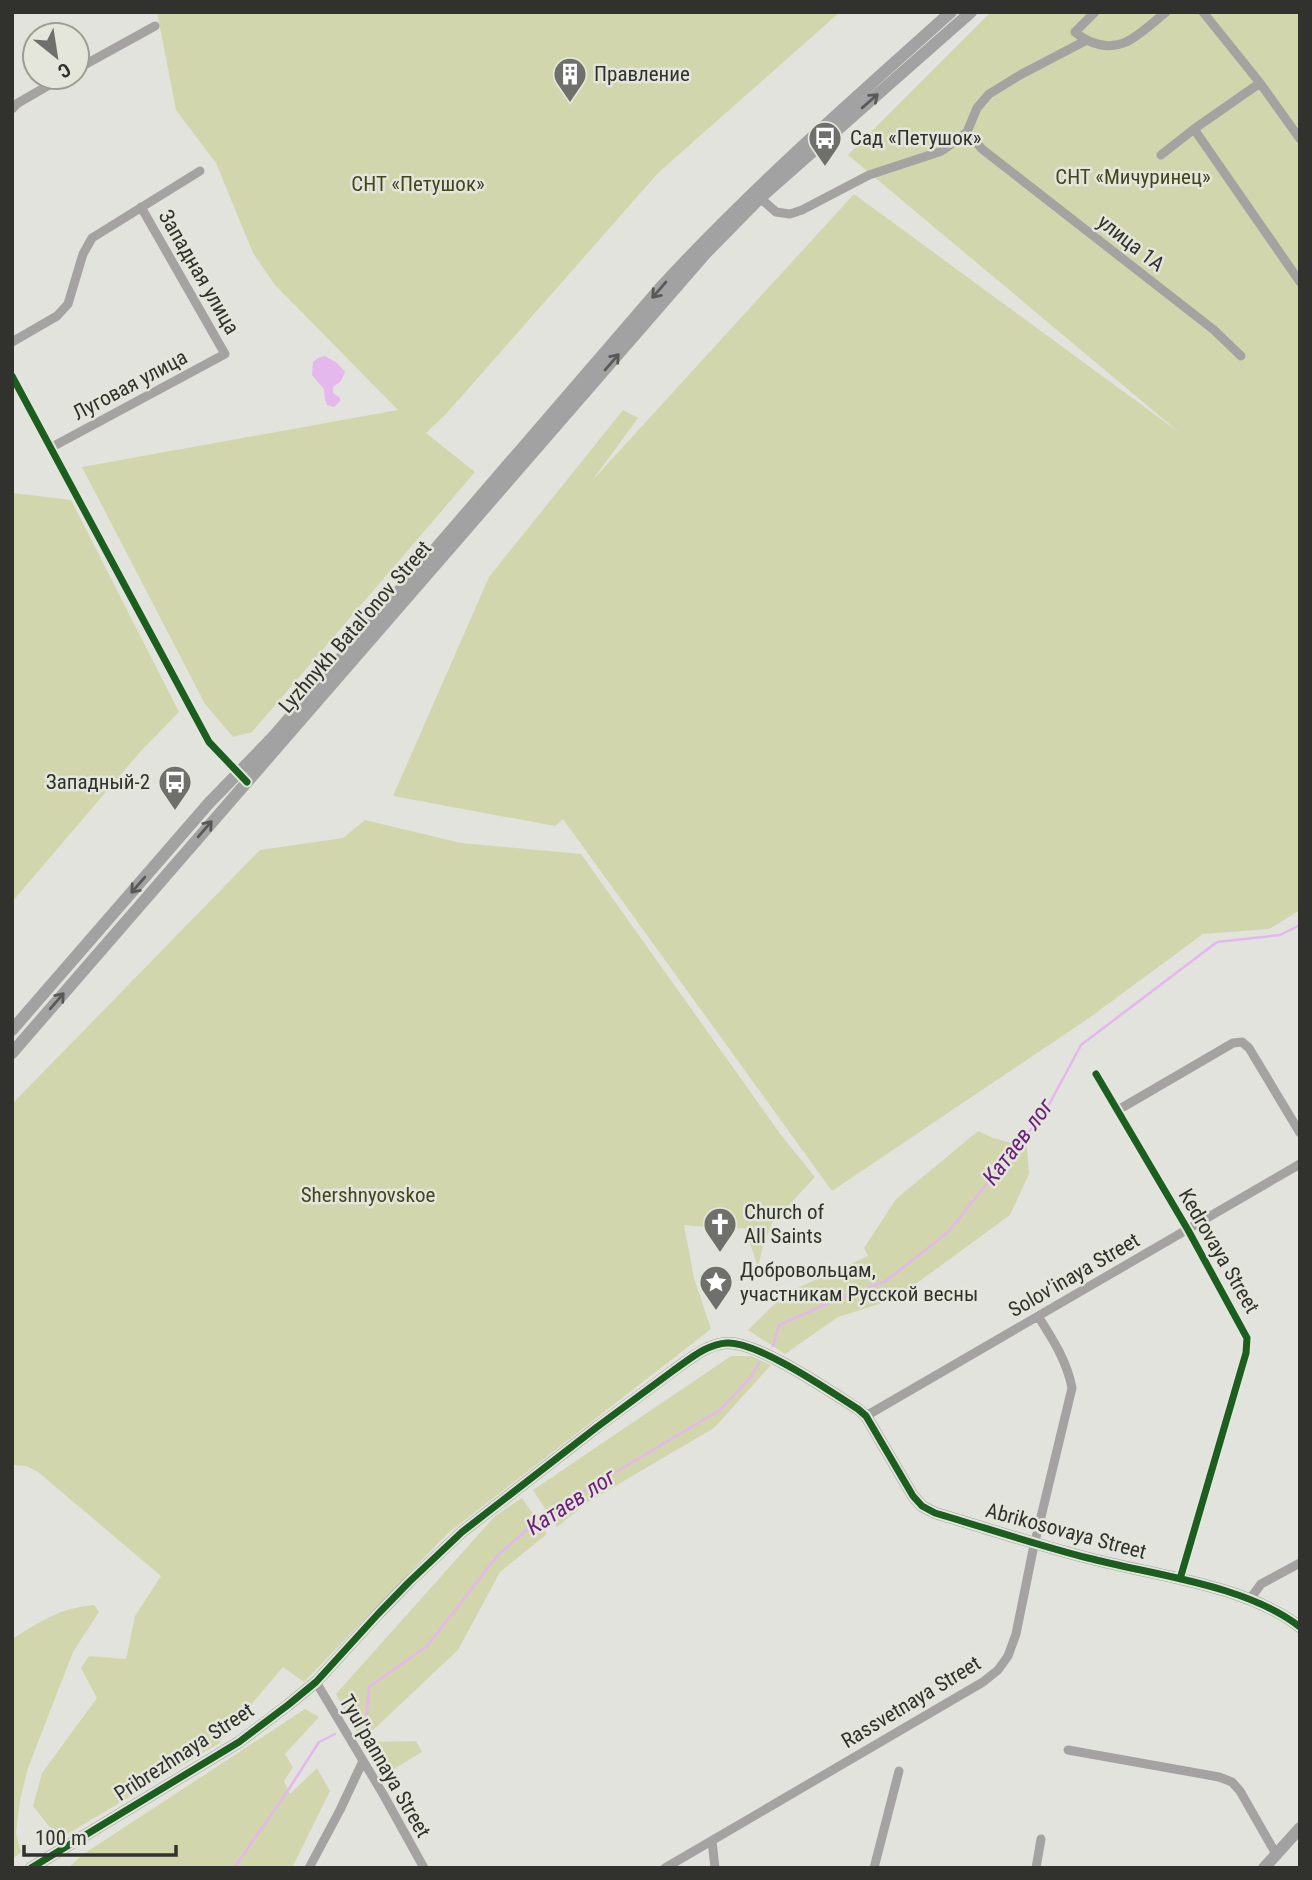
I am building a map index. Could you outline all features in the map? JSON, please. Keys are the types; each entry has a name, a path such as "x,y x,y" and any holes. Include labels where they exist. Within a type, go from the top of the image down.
{"main road":[{"path":"725,225 829,121 951,12"},
{"path":"725,225 760,198 971,12"},
{"name":"Lyzhnykh Batal'onov Street","path":"12,1053 274,736 662,286 725,225"},
{"name":"Lyzhnykh Batal'onov Street","path":"12,1030 209,803 242,778"},
{"name":"Pribrezhnaya Street","path":"32,1868 239,1742 316,1682 386,1606 462,1532 586,1435 701,1351 716,1345 738,1343 789,1367 866,1416"},
{"name":"Abrikosovaya Street","path":"866,1416 913,1496 922,1506 935,1513 1088,1558 1180,1579 1250,1599 1278,1612 1300,1627"},
{"path":"1264,1868 1300,1828"}],"street":[{"path":"1095,12 1075,32 1085,41 1106,46 1126,43 1167,12"},
{"path":"1203,12 1260,83 1300,139"},
{"path":"91,61 155,26"},
{"path":"760,198 776,212 790,214 869,175 939,152 967,132 977,108 989,94 1085,41"},
{"path":"1161,155 1260,83"},
{"path":"12,109 39,91"},
{"path":"1194,129 1300,282"},
{"name":"улица 1А","path":"967,132 982,149 1214,330 1241,356"},
{"path":"12,342 57,316 68,304 83,254 92,238 200,172"},
{"name":"Западная улица","path":"141,207 225,354"},
{"name":"Луговая улица","path":"51,447 225,354"},
{"path":"12,376 209,742 242,778"},
{"path":"1118,1110 1233,1042 1242,1041 1249,1048 1300,1133"},
{"name":"Kedrovaya Street","path":"1097,1074 1247,1338 1247,1347 1180,1579"},
{"name":"Solov'inaya Street","path":"866,1416 1300,1164"},
{"name":"Rassvetnaya Street","path":"665,1868 983,1682 998,1670 1008,1656 1021,1616 1035,1543 1072,1388 1056,1345 1038,1316"},
{"path":"1250,1599 1261,1584 1300,1563"},
{"name":"Tyul'pannaya Street","path":"316,1682 424,1868"},
{"path":"1068,1750 1219,1777 1232,1782 1240,1791 1276,1854"},
{"path":"309,1868 363,1761"},
{"path":"874,1868 900,1771"},
{"path":"1036,1868 1041,1839"},
{"path":"712,1840 715,1868"}],"green space":[{"name":"СНТ «Петушок»","path":"157,12 840,12 658,173 446,414 426,433 475,472 252,732 233,737 205,704 82,467 398,410 275,285 253,253 216,163 176,110"},
{"name":"СНТ «Мичуринец»","path":"991,12 1300,12 1300,910 1269,929 1203,934 1089,1018 832,1191 563,819 555,826 393,796 489,577 623,410 638,418 591,482 854,194 1180,433 848,155"},
{"path":"12,493 71,500 179,712 140,752 12,902"},
{"name":"Shershnyovskoe","path":"365,820 461,843 581,854 781,1135 815,1177 772,1223 758,1267 745,1228 684,1225 694,1278 711,1329 447,1534 304,1682 283,1667 218,1744 59,1839 33,1806 42,1773 97,1698 81,1668 89,1656 126,1659 135,1616 161,1576 38,1472 26,1466 12,1465 12,1104 260,850 343,838"},
{"path":"978,1131 1027,1147 1029,1174 1010,1215 895,1299 893,1297 889,1301 838,1317 785,1354 748,1330 786,1293 868,1256 864,1248 896,1199"},
{"path":"731,1356 751,1356 771,1365 714,1428 588,1502 557,1527 533,1490"},
{"path":"522,1498 547,1534 500,1572 458,1650 372,1731 355,1731 336,1694 495,1516"},
{"path":"94,1605 99,1612 73,1652 28,1768 16,1833 21,1852 12,1860 12,1639 61,1612"},
{"path":"305,1709 319,1717 285,1754 293,1767 284,1781 290,1794 317,1768 330,1791 292,1868 68,1868 82,1855"},
{"path":"416,1741 422,1752 382,1776 363,1742"}],"shaded area":[{"path":"325,356 345,372 341,381 333,387 333,393 340,398 334,407 327,405 324,389 312,375 313,362"}],"waterway":[{"name":"Катаев лог","path":"773,1346 779,1325 886,1281 948,1232 1045,1112 1081,1045 1217,942 1280,935 1300,925"},
{"name":"Катаев лог","path":"357,1724 366,1720 369,1687 427,1646 497,1556 545,1514 720,1410 751,1377 759,1363"},
{"name":"Катаев лог","path":"234,1868 319,1742 335,1734"}],"cycle path":[{"path":"12,376 209,742 247,782"},
{"path":"1096,1074 1188,1230 1247,1338 1246,1353 1180,1579"},
{"path":"31,1868 239,1742 288,1705 316,1682 409,1582 462,1532 674,1370 699,1353 720,1344 740,1345 756,1350 813,1380 858,1409 866,1416 913,1496 922,1506 935,1513 1069,1553 1227,1591 1254,1601 1300,1627"}],"place":[{"name":"Правление","path":"570,104"},
{"name":"Сад «Петушок»","path":"825,168"},
{"name":"Западный-2","path":"175,812"},
{"name":"Church of All Saints","path":"720,1254"},
{"name":"Добровольцам, участникам Русской весны","path":"716,1312"}]}
